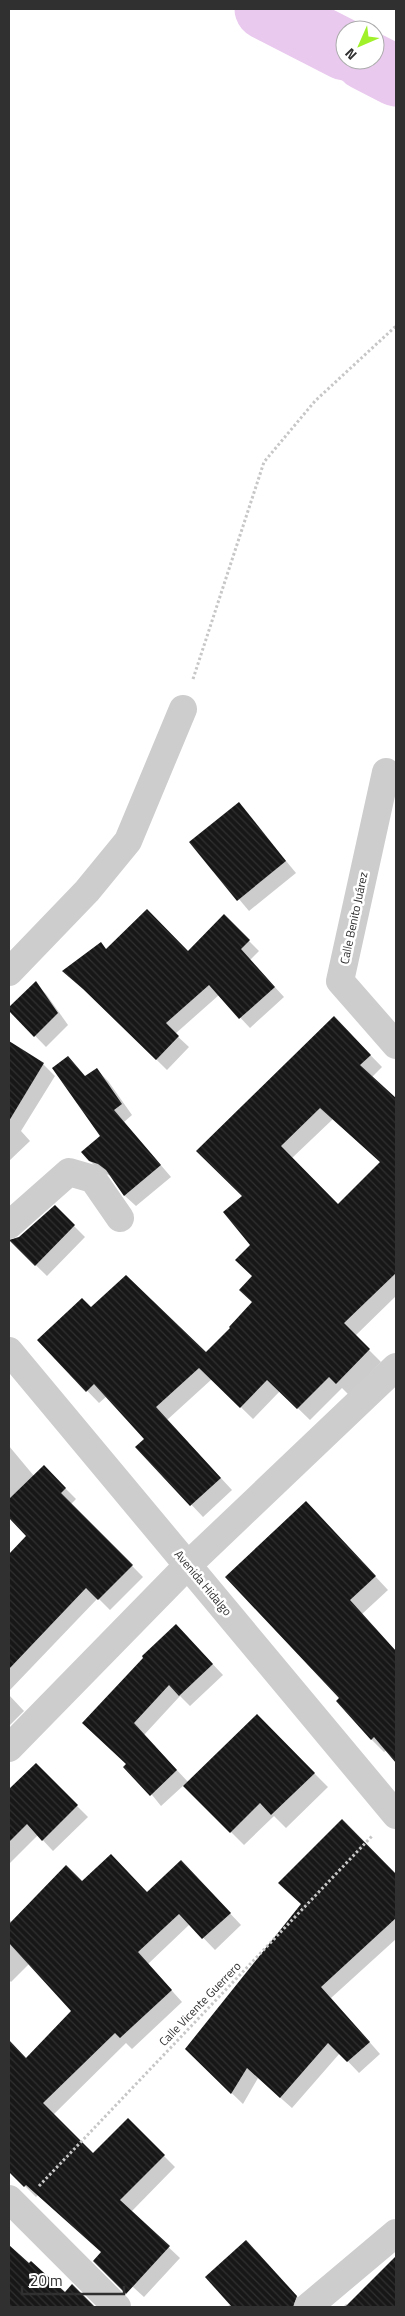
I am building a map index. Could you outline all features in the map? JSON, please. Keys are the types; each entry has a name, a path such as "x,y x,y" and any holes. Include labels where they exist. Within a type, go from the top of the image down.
{"street":[{"path":"9,972 87,891 128,841 183,709"},
{"name":"Calle Benito Juárez","path":"386,772 340,981 396,1045"},
{"path":"9,1225 69,1172 93,1179 120,1218"},
{"name":"Avenida Hidalgo","path":"9,1351 395,1814"},
{"path":"9,1748 188,1565 396,1367"},
{"path":"13,2204 117,2307"},
{"path":"308,2307 396,2233"}],"path":[{"path":"183,709 264,462 314,401 396,326"},
{"name":"Calle Vicente Guerrero","path":"13,2204 395,1814"}],"building":[{"path":"239,802 286,861 237,901 189,842"},
{"path":"147,909 188,951 224,914 250,940 241,949 275,987 239,1019 209,985 166,1023 179,1036 156,1060 62,971 101,942 106,949"},
{"path":"36,981 58,1013 34,1037 9,1011 9,1007"},
{"path":"334,1016 371,1055 360,1065 396,1098 396,1273 344,1323 370,1349 336,1384 329,1377 297,1409 267,1380 240,1408 199,1368 156,1407 221,1478 190,1506 135,1447 144,1439 94,1384 86,1392 37,1340 82,1298 91,1307 126,1275 206,1352 252,1302 239,1290 252,1276 235,1260 250,1245 223,1212 242,1196 196,1151","holes":["320,1108 380,1162 338,1204 281,1146"]},
{"path":"9,1041 44,1063 9,1121"},
{"path":"68,1056 85,1076 97,1068 122,1104 114,1110 161,1165 124,1196 106,1170 98,1164 89,1161 81,1152 100,1136 52,1068"},
{"path":"55,1205 75,1225 35,1266 9,1240 19,1237"},
{"path":"44,1465 66,1488 61,1493 133,1565 98,1600 86,1588 9,1669 9,1554 26,1536 9,1518 9,1499"},
{"path":"306,1501 376,1576 350,1600 396,1651 396,1763 374,1737 371,1740 336,1701 339,1698 225,1577"},
{"path":"176,1624 213,1664 179,1696 169,1685 134,1723 177,1770 150,1796 123,1767 126,1764 82,1723 143,1658 142,1656"},
{"path":"257,1714 315,1773 271,1815 260,1803 230,1833 183,1786"},
{"path":"36,1763 78,1805 42,1841 27,1824 9,1842 9,1789"},
{"path":"342,1819 396,1874 396,1918 321,1987 370,2042 347,2062 328,2043 280,2098 247,2068 231,2094 185,2049 301,1904 278,1883"},
{"path":"111,1854 147,1892 181,1860 231,1913 202,1939 179,1914 138,1952 172,1990 120,2038 115,2033 43,2103 93,2153 128,2118 165,2155 120,2200 170,2246 126,2294 93,2261 101,2252 9,2172 9,2040 26,2058 71,2011 9,1943 9,1924 66,1865 82,1881"},
{"path":"246,2240 297,2296 293,2307 232,2307 205,2277"},
{"path":"9,2245 29,2263 31,2261 65,2292 72,2284 95,2307 9,2307"},
{"path":"396,2256 396,2307 345,2307"}],"waterway":[{"path":"265,9 335,45"},
{"path":"384,70 396,76"}]}
